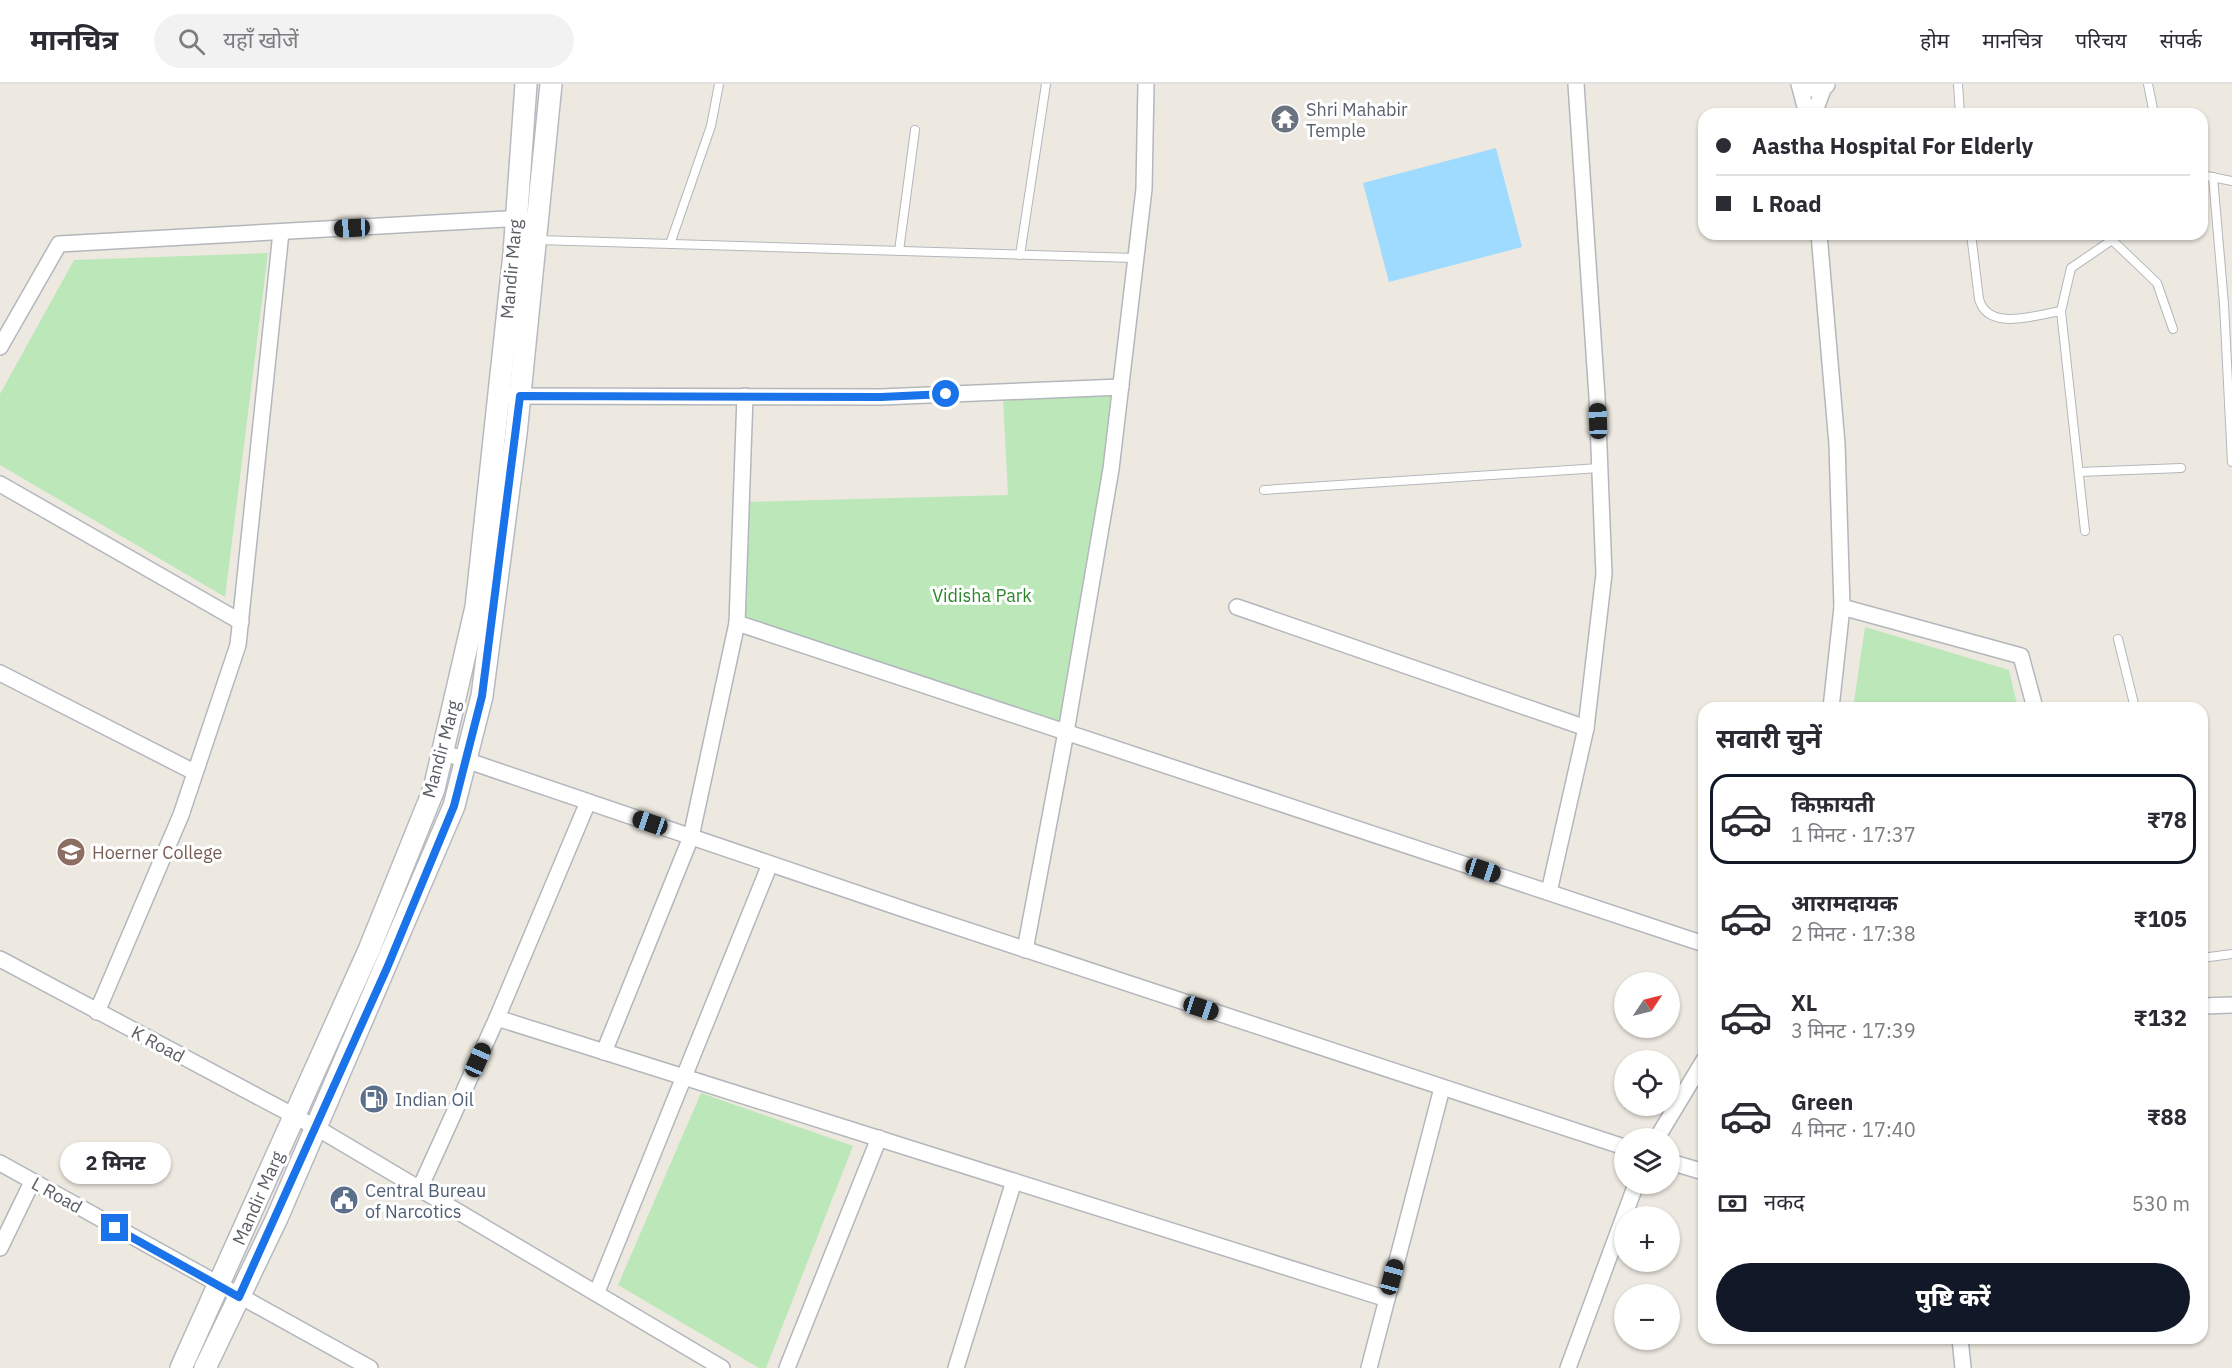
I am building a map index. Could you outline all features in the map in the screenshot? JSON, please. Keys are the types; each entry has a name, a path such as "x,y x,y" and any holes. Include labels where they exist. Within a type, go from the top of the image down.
{"main road":[{"name":"Mandir Marg","path":"181,1368 369,950 434,789 476,606 498,396 522,233 526,84"},
{"path":"205,1368 317,1128 454,806 482,696 520,396 522,233 537,218 550,84"},
{"path":"1803,84 1810,86 1825,84"}],"street":[{"path":"1025,950 1066,732 1111,469 1144,189 1146,84"},
{"path":"1548,892 1586,728 1604,574 1576,84"},
{"path":"1799,84 1805,108"},
{"path":"1816,108 1825,84"},
{"path":"96,1012 181,815 238,645 281,232"},
{"path":"0,347 58,244 281,232 522,233"},
{"path":"1820,240 1837,444 1842,607 1832,702"},
{"path":"498,396 881,397 1121,387"},
{"path":"604,1052 691,837 737,622 745,396"},
{"path":"0,484 241,622"},
{"path":"1238,607 1586,728"},
{"path":"1842,607 2021,656 2033,702"},
{"path":"737,622 1698,942"},
{"path":"0,673 194,772"},
{"path":"442,752 1025,950 1614,1144"},
{"path":"420,1188 497,1018 588,802"},
{"path":"597,1292 770,864"},
{"name":"K Road","path":"0,959 317,1128 722,1368"},
{"path":"2208,1006 2232,1005"},
{"path":"497,1018 1387,1299"},
{"path":"1663,1128 1698,1070"},
{"path":"1369,1368 1442,1088"},
{"path":"787,1368 879,1138"},
{"name":"L Road","path":"0,1163 370,1368"},
{"path":"1680,1165 1698,1170"},
{"path":"956,1368 1014,1181"},
{"path":"0,1248 32,1182"},
{"path":"1568,1368 1632,1194"},
{"path":"1961,1344 1963,1368"}],"lane":[{"path":"670,244 711,126 719,84"},
{"path":"1020,255 1046,84"},
{"path":"1958,84 1960,108"},
{"path":"2148,84 2153,108"},
{"path":"899,251 915,130"},
{"path":"2208,176 2232,181"},
{"path":"2213,177 2224,304 2232,462"},
{"path":"522,233 670,244 1136,258"},
{"path":"1972,240 1979,299 1982,310 1990,317 2002,320 2061,312"},
{"path":"2085,531 2061,312 2071,268 2108,240"},
{"path":"2115,240 2157,283 2173,329"},
{"path":"1264,490 1599,468"},
{"path":"2079,472 2181,468"},
{"path":"2118,639 2133,702"},
{"path":"2208,956 2232,954"}],"green space":[{"path":"268,253 225,597 0,465 0,394 74,260"},
{"name":"Vidisha Park","path":"1113,393 1102,482 1062,725 742,618 748,502 1008,495 1003,398"},
{"path":"1865,627 2009,670 2017,702 1854,702"},
{"path":"701,1093 853,1146 766,1368 759,1368 618,1285"}],"water":[{"path":"1496,148 1522,247 1389,282 1363,183"}],"place":[{"name":"Shri Mahabir Temple","path":"1285,119"},
{"name":"Hoerner College","path":"71,852"},
{"name":"Indian Oil","path":"374,1099"},
{"name":"Central Bureau of Narcotics","path":"344,1200"}],"route":[{"path":"115,1228 239,1297 285,1200 387,968 454,806 482,696 520,396 881,397 946,394"}]}
